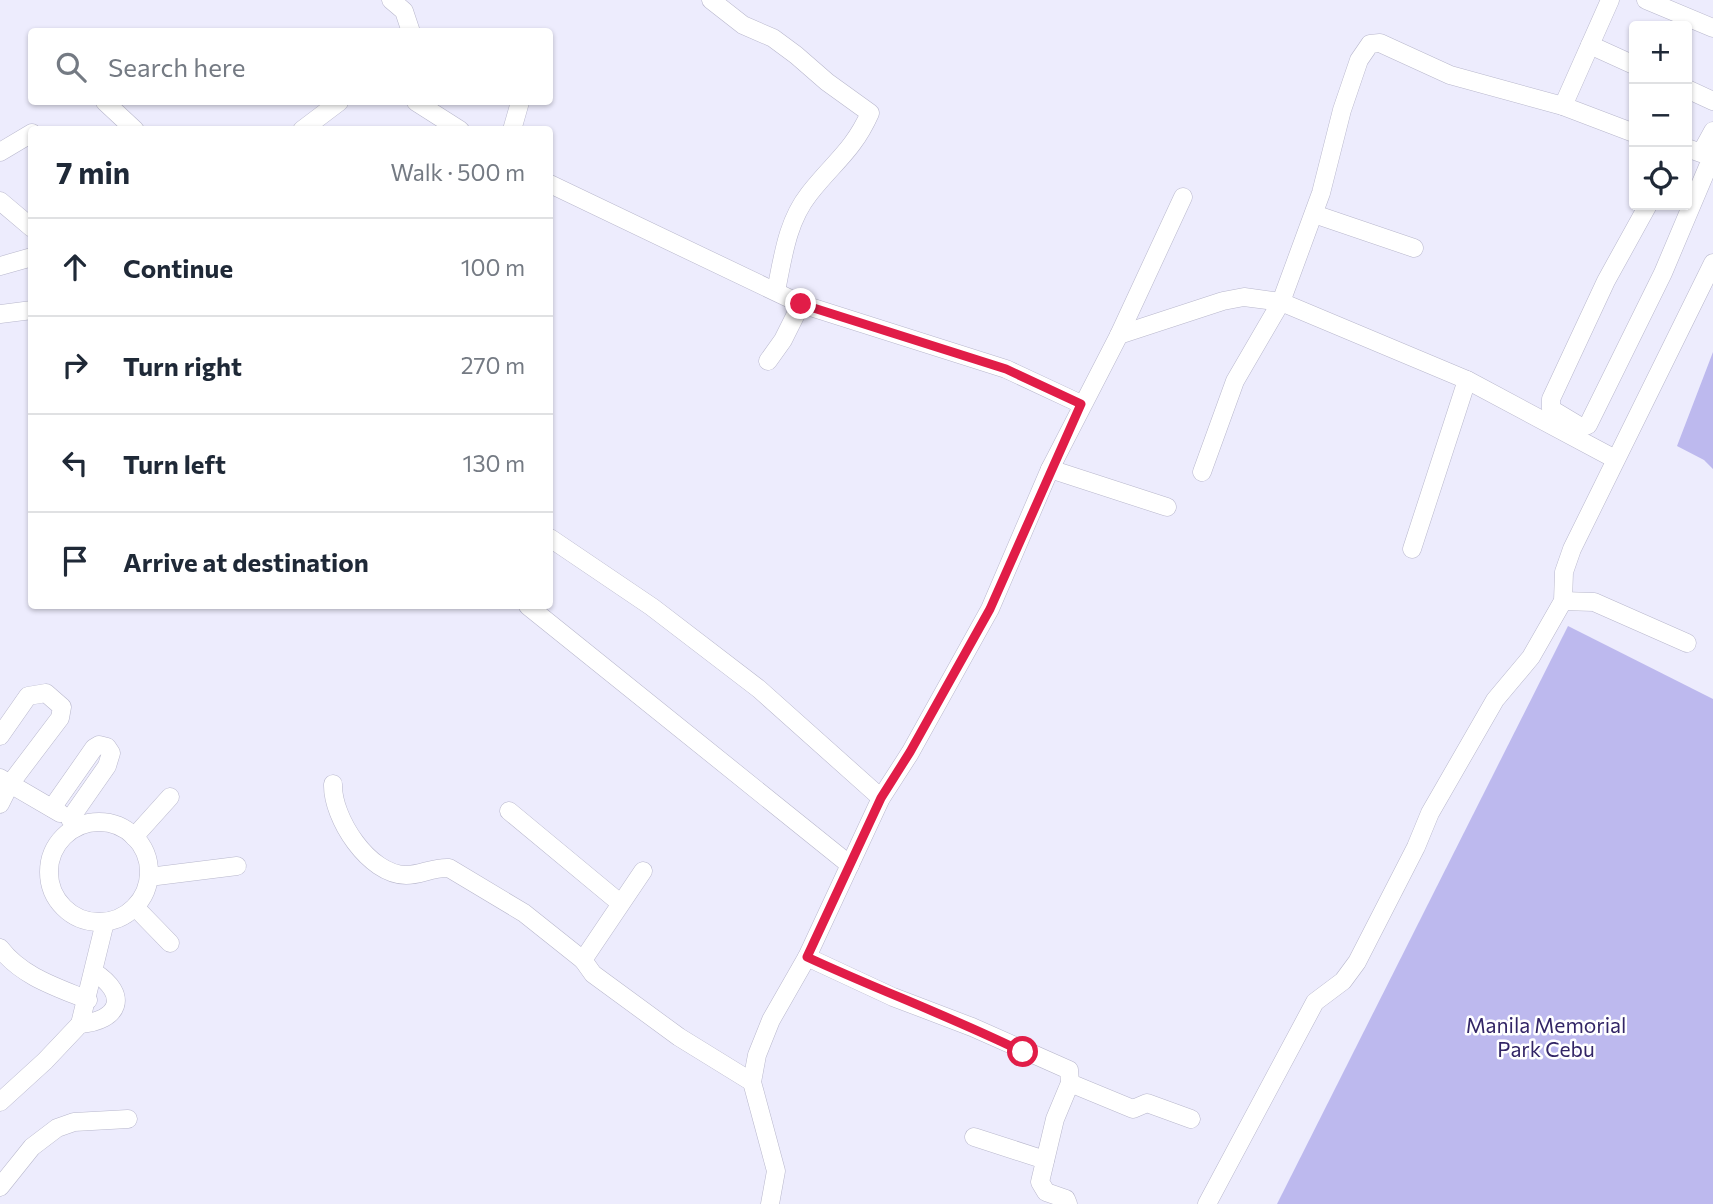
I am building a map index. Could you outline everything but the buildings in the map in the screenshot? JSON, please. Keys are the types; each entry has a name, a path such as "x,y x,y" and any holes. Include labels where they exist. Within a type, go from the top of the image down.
{"street":[{"path":"391,0 404,11 410,28"},
{"path":"711,0 743,25 773,38 870,113 858,140 808,195 792,222 776,291"},
{"path":"1563,106 1610,0"},
{"path":"1646,0 1713,28"},
{"path":"1202,472 1235,381 1282,302 1314,214 1342,110 1359,60 1370,44 1380,43 1471,82 1563,106 1629,131"},
{"path":"1590,44 1629,63"},
{"path":"1692,91 1713,101"},
{"path":"108,105 131,126"},
{"path":"307,126 335,105"},
{"path":"421,105 454,126"},
{"path":"513,126 519,105"},
{"path":"1692,204 1712,157 1695,150 1713,131"},
{"path":"0,152 28,135"},
{"path":"553,185 801,304 1006,369 1081,404"},
{"path":"770,1204 776,1171 752,1082 757,1055 771,1020 807,957 881,798 910,752 990,609 1050,469 1081,404 1119,335 1183,197"},
{"path":"0,201 28,225"},
{"path":"1645,210 1606,281 1551,398 1551,409 1580,427 1588,425 1663,273 1690,210"},
{"path":"1314,214 1414,248"},
{"path":"0,266 28,258"},
{"path":"1207,1204 1315,1002 1343,981 1357,962 1416,847 1430,813 1494,700 1531,657 1563,601 1564,572 1568,560 1713,263"},
{"path":"1119,335 1223,301 1244,297 1282,302 1467,380 1615,459"},
{"path":"768,361 783,340 801,304"},
{"path":"0,314 28,310"},
{"path":"1412,550 1467,380"},
{"path":"1050,469 1167,507"},
{"path":"553,540 652,607 759,689 881,798"},
{"path":"1563,601 1594,602 1687,643"},
{"path":"532,609 849,865"},
{"path":"0,736 29,696 46,693 62,707 60,718 5,781 0,804"},
{"path":"5,781 76,822 104,823 134,836 146,855 149,877 135,907 126,914 105,922 83,920 73,915 64,908 52,890 49,867 56,847 76,822 107,766 111,753 107,747 99,745 94,748 52,808"},
{"path":"333,784 337,811 344,828 378,864 404,876 435,867 449,868 524,913 583,960 593,974 668,1029 752,1082"},
{"path":"134,836 170,797"},
{"path":"509,811 620,903"},
{"path":"149,877 237,866"},
{"path":"583,960 643,871"},
{"path":"135,907 170,943"},
{"path":"0,1102 45,1062 80,1024 105,922"},
{"path":"807,957 893,997 972,1027 1069,1070 1070,1083 1061,1102 1045,1160 1041,1188 1066,1199 1068,1204"},
{"path":"3,960 38,979 88,1000"},
{"path":"80,1024 106,1020 113,1012 116,996 114,988 94,972"},
{"path":"1070,1083 1133,1109 1147,1103 1191,1119"},
{"path":"0,1187 32,1147 57,1128 74,1122 86,1124 128,1119"},
{"path":"974,1137 1045,1160"}],"green space":[{"path":"1713,352 1713,469 1704,460 1677,446"},
{"name":"Manila Memorial Park Cebu","path":"1568,626 1713,699 1713,1204 1277,1204"}],"route":[{"path":"801,304 1006,369 1081,404 990,609 910,752 881,798 807,957 893,997 972,1027 1023,1052"}]}
